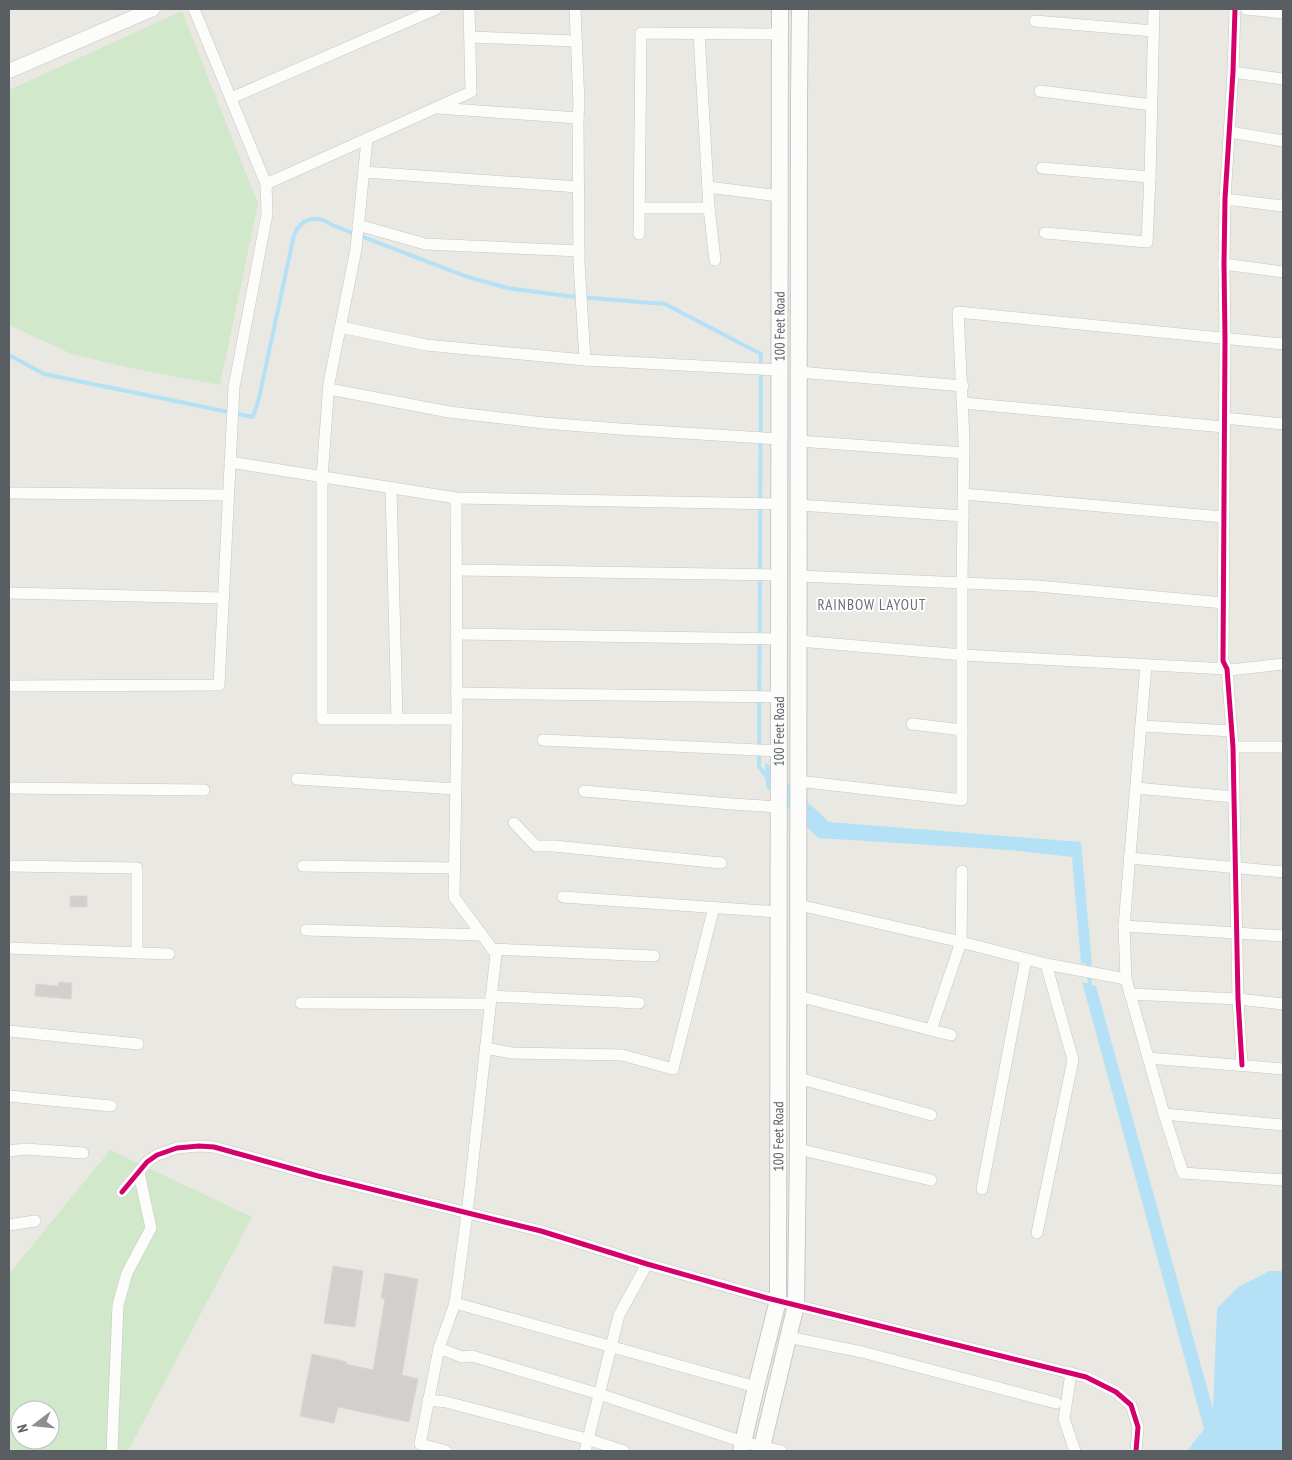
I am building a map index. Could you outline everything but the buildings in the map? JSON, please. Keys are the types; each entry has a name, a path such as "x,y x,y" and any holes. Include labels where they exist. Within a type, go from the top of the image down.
{"main road":[{"name":"100 Feet Road","path":"742,1447 778,1300 780,9"},
{"name":"100 Feet Road","path":"762,1449 796,1305 798,1149 800,9"}],"street":[{"path":"9,72 153,9"},
{"path":"9,686 219,685 234,386 267,214 266,184 194,9"},
{"path":"231,98 436,9"},
{"path":"266,184 471,92 469,9"},
{"path":"576,9 579,104 579,251 586,360"},
{"path":"1045,233 1146,243 1148,240 1154,9"},
{"path":"1235,9 1224,264 1224,661 1233,747 1238,999 1242,1065"},
{"path":"1246,9 1283,14"},
{"path":"1035,20 1153,31"},
{"path":"639,234 641,33 779,34"},
{"path":"699,33 709,208 715,260"},
{"path":"470,37 576,41"},
{"path":"1233,72 1283,79"},
{"path":"1040,91 1152,104"},
{"path":"436,108 578,118"},
{"path":"1230,132 1283,141"},
{"path":"368,139 356,249 329,389 322,476 322,719 457,719"},
{"path":"1042,168 1150,178"},
{"path":"364,172 578,187"},
{"path":"708,187 779,196"},
{"path":"1226,199 1283,206"},
{"path":"639,208 709,208"},
{"path":"358,225 425,244 579,251"},
{"path":"1224,264 1283,272"},
{"path":"798,781 962,800 964,453 958,312 1283,344"},
{"path":"340,327 426,345 586,360 779,370"},
{"path":"799,372 962,386"},
{"path":"329,389 449,412 544,423 779,439"},
{"path":"963,403 1224,422 1283,424"},
{"path":"799,441 964,453"},
{"path":"230,462 456,498 779,504"},
{"path":"391,487 397,719"},
{"path":"9,493 228,495"},
{"path":"964,494 1224,517"},
{"path":"446,1451 420,1444 439,1348 455,1303 467,1214 496,954 454,897 457,719 456,498"},
{"path":"799,506 963,516"},
{"path":"456,570 779,575"},
{"path":"798,576 1037,586 1224,603"},
{"path":"9,593 223,598"},
{"path":"456,634 779,639"},
{"path":"798,641 963,655 1233,670 1283,664"},
{"path":"1146,664 1124,926 1126,979 1164,1114 1183,1173 1283,1180"},
{"path":"456,693 779,697"},
{"path":"912,724 962,730"},
{"path":"1141,726 1232,731"},
{"path":"543,740 779,751"},
{"path":"1233,747 1283,748"},
{"path":"297,779 456,789"},
{"path":"9,788 204,790"},
{"path":"1136,788 1233,797"},
{"path":"584,791 779,807"},
{"path":"514,824 536,846 554,846 720,863"},
{"path":"1129,858 1283,872"},
{"path":"9,866 137,868 137,953"},
{"path":"303,866 455,868"},
{"path":"931,1030 961,942 962,871"},
{"path":"563,897 778,912"},
{"path":"798,905 961,942 1046,964 1126,979"},
{"path":"486,1048 512,1053 622,1056 674,1069 714,907"},
{"path":"1124,926 1283,936"},
{"path":"306,930 482,935"},
{"path":"9,948 169,954"},
{"path":"492,948 654,956"},
{"path":"982,1189 1026,959"},
{"path":"1037,1233 1073,1060 1046,964"},
{"path":"1130,994 1238,999 1283,1004"},
{"path":"798,996 951,1035"},
{"path":"301,1003 491,1000 639,1003"},
{"path":"9,1031 138,1044"},
{"path":"1148,1058 1283,1069"},
{"path":"798,1078 931,1115"},
{"path":"9,1096 111,1106"},
{"path":"1164,1114 1283,1125"},
{"path":"122,1192 147,1162 157,1155 177,1148 206,1146 327,1179 541,1231 647,1264 796,1305 1086,1377 1116,1392 1131,1405 1138,1427 1136,1451"},
{"path":"9,1151 25,1148 83,1153"},
{"path":"798,1149 931,1180"},
{"path":"112,1451 118,1305 128,1273 151,1228 138,1173"},
{"path":"9,1225 36,1221"},
{"path":"584,1451 619,1315 647,1264"},
{"path":"455,1303 756,1387"},
{"path":"788,1337 862,1352 1056,1402"},
{"path":"439,1348 462,1357 472,1356 599,1394 742,1447 781,1451"},
{"path":"1071,1373 1064,1419 1075,1451"},
{"path":"428,1400 446,1402 587,1439 624,1451"}],"green space":[{"path":"182,11 258,204 220,385 125,367 72,354 9,325 9,90"},
{"path":"110,1150 252,1217 128,1451 9,1451 9,1274"}],"water":[{"path":"765,762 829,822 1081,842 1092,965 1081,963 1072,857 1009,850 818,838 766,787"},
{"path":"1082,982 1096,986 1213,1409 1217,1308 1238,1287 1269,1271 1283,1271 1283,1451 1187,1451 1204,1429"}],"waterway":[{"path":"9,355 44,374 253,417 259,398 294,235 305,221 315,219 465,276 507,288 567,296 665,304 761,354 759,767 768,778"},
{"path":"1088,959 1090,987"}],"cycle path":[{"path":"1235,9 1225,199 1223,661 1227,669 1233,747 1238,999 1242,1065"},
{"path":"122,1192 147,1162 157,1155 177,1148 214,1147 318,1176 541,1231 647,1264 767,1298 1086,1377 1116,1392 1131,1405 1138,1427 1136,1451"}],"district":[{"name":"RAINBOW LAYOUT","path":"872,604"}]}
